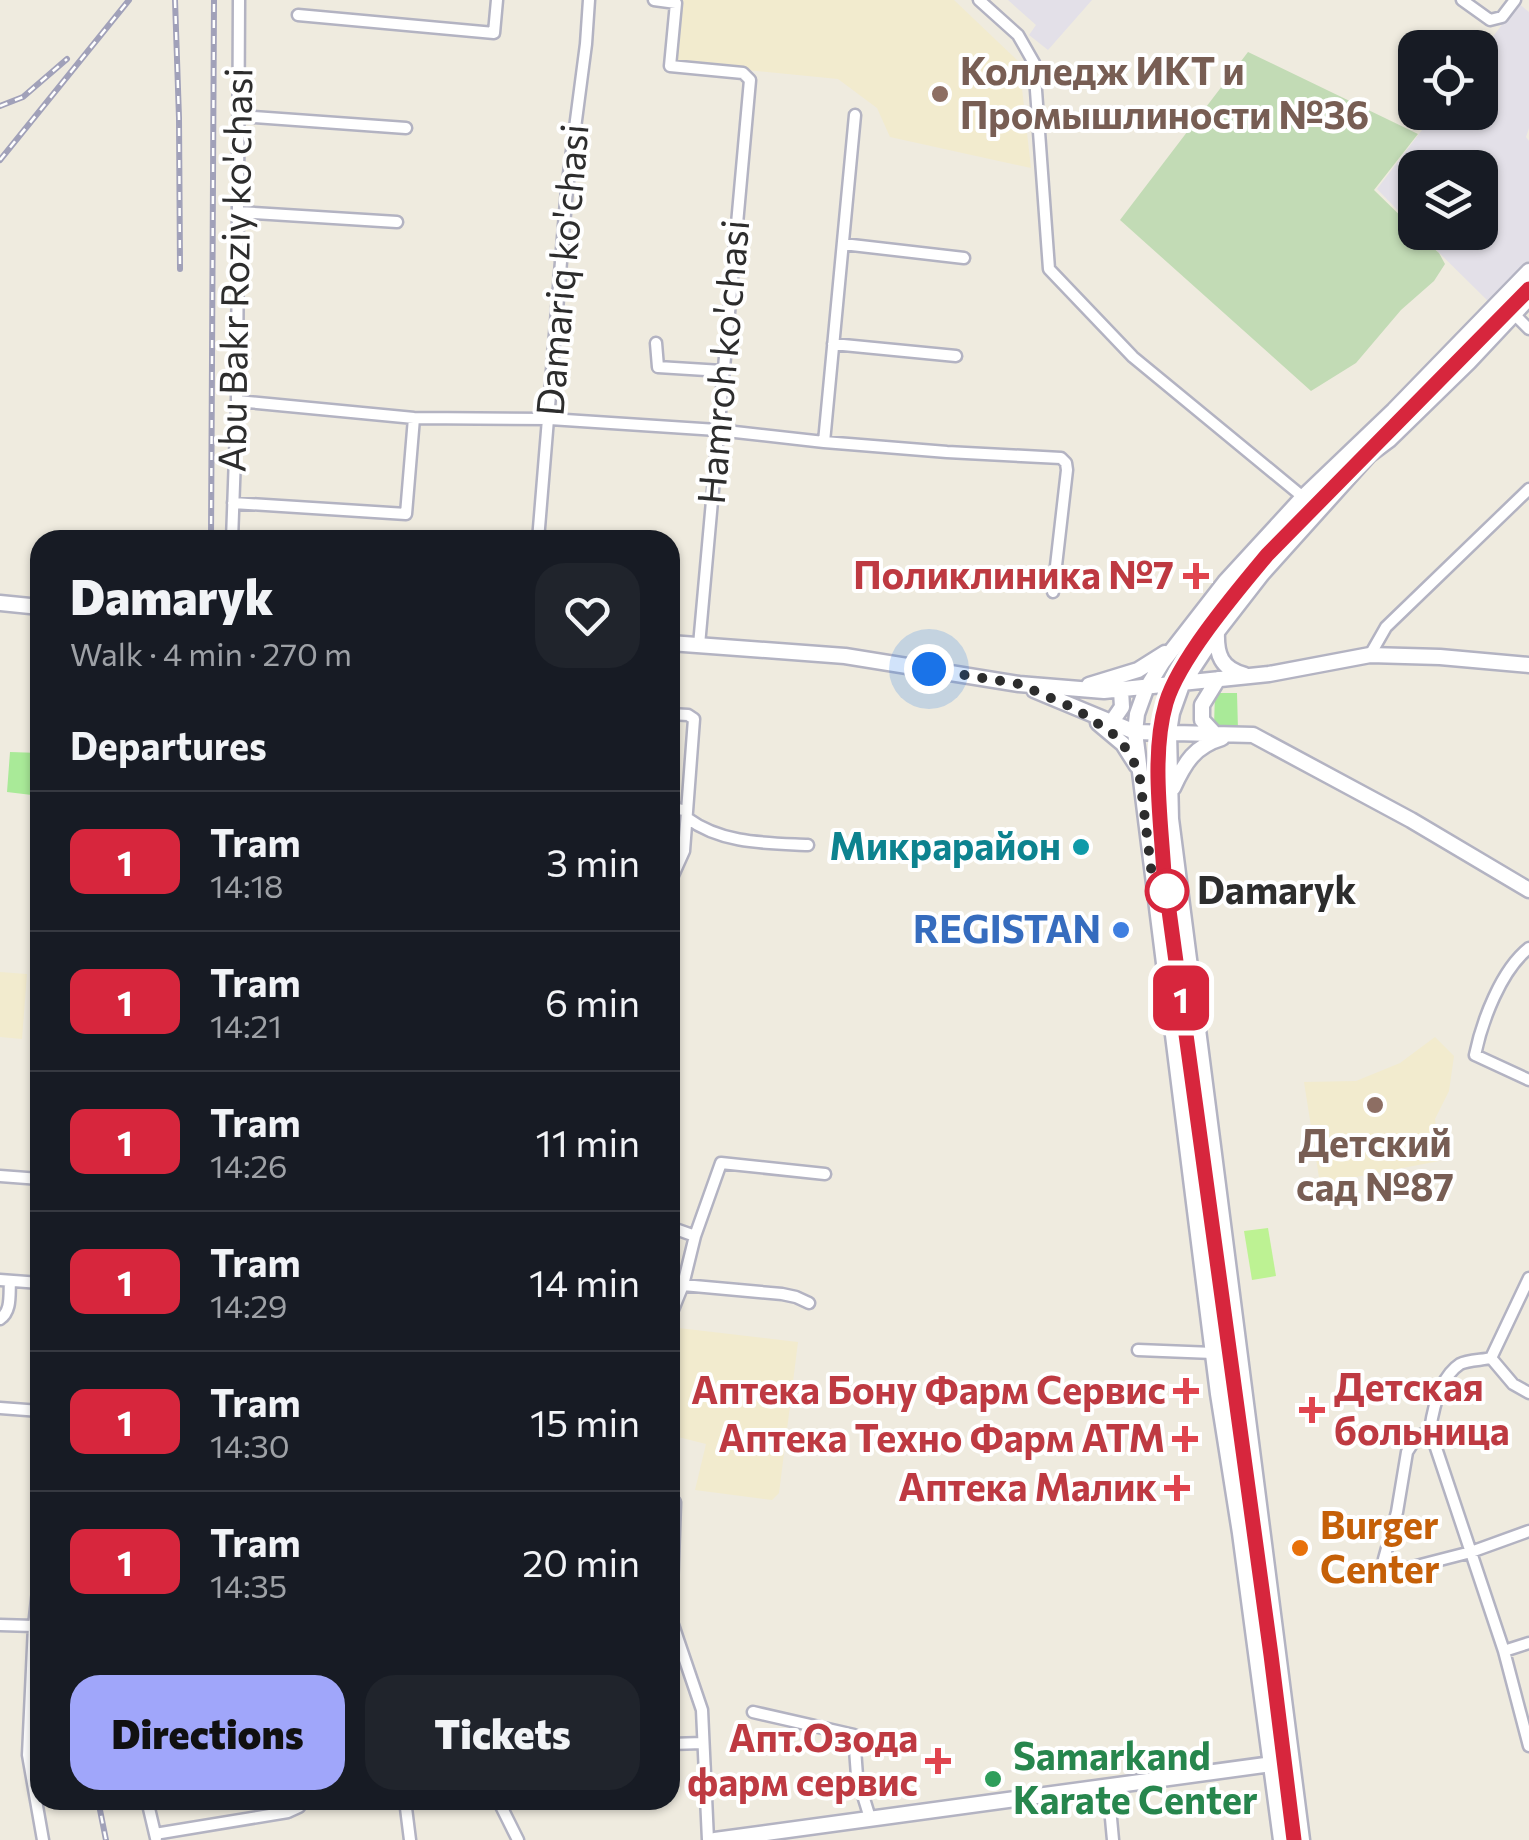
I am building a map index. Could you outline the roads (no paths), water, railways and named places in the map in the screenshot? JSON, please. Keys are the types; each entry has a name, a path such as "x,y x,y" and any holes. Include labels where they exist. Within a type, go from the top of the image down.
{"main road":[{"path":"1281,1840 1213,1354 1139,771 1137,714 1146,688 1225,582 1303,497 1529,271"},
{"path":"1302,1840 1174,838 1169,732 1182,685 1262,574 1358,468 1469,362 1529,298"},
{"path":"0,603 30,606"},
{"path":"1217,632 1218,652 1228,669 1251,676"},
{"path":"680,644 846,656 1019,684 1122,690 1291,671 1370,655 1440,656 1529,665"},
{"path":"1069,688 1138,670 1174,647"},
{"path":"1214,734 1202,720 1202,705 1218,678"},
{"path":"1019,684 1135,732 1253,735 1411,820 1529,890"},
{"path":"1111,723 1122,707 1122,690"},
{"path":"1076,709 1112,733 1139,771"},
{"path":"1170,793 1190,756 1202,745 1238,734"},
{"path":"712,1840 1292,1762"}],"street":[{"name":"Abu Bakr Roziy ko'chasi","path":"232,530 237,400 239,0"},
{"path":"322,17 323,0"},
{"path":"298,15 494,33 497,0"},
{"name":"Damariq ko'chasi","path":"539,530 567,189 589,0"},
{"name":"Hamroh ko'chasi","path":"654,0 676,3 670,66 743,73 750,80 698,645"},
{"path":"979,0 1018,35 1034,64 1048,269 1133,357 1303,497"},
{"path":"1462,0 1490,20 1496,20 1515,0"},
{"path":"238,116 406,128"},
{"path":"824,442 855,116"},
{"path":"238,212 397,222"},
{"path":"843,244 964,258"},
{"path":"1514,314 1529,329"},
{"path":"656,344 658,367 722,371"},
{"path":"834,344 956,356"},
{"path":"237,400 414,418 550,419 1061,458 1068,470 1053,592"},
{"path":"233,504 406,514 414,418"},
{"path":"1370,655 1386,628 1529,489"},
{"path":"680,715 694,719 684,850 680,859"},
{"path":"680,811 700,828 717,835 808,845"},
{"path":"1523,1078 1475,1056 1481,1029 1503,981 1529,948"},
{"path":"680,1292 721,1162 826,1174"},
{"path":"0,1176 30,1178"},
{"path":"680,1231 696,1236"},
{"path":"1492,1358 1529,1278"},
{"path":"0,1319 6,1316 8,1307 5,1280 30,1282"},
{"path":"683,1285 782,1294 809,1304"},
{"path":"1138,1350 1213,1354"},
{"path":"1492,1358 1513,1384 1529,1393"},
{"path":"1492,1358 1460,1364 1451,1374 1432,1410 1430,1430 1504,1651 1529,1745"},
{"path":"0,1408 30,1410"},
{"path":"1430,1430 1416,1438 1407,1452 1384,1559 1387,1570 1397,1571 1471,1552 1529,1531"},
{"path":"0,1625 30,1626"},
{"path":"1504,1651 1529,1642"},
{"path":"680,1645 702,1710 712,1840"},
{"path":"752,1712 854,1735 857,1776 870,1818"},
{"path":"30,1713 30,1767"},
{"path":"680,1744 703,1743"},
{"path":"1108,1786 1113,1840"},
{"path":"38,1810 43,1840"},
{"path":"149,1810 156,1837 294,1810"},
{"path":"406,1810 410,1840"},
{"path":"503,1810 518,1840"}],"tram line":[{"path":"1287,1840 1158,870 1155,732 1162,697 1183,656 1231,591 1272,543 1529,283"},
{"name":"1","path":"1294,1840 1164,874 1159,760 1162,723 1171,690 1188,661 1267,555 1529,289"}],"railway":[{"path":"0,160 129,0"},
{"path":"175,0 180,269"},
{"path":"211,530 214,0"},
{"path":"0,106 23,97 67,59"},
{"path":"100,1810 106,1840"}],"place":[{"name":"Колледж ИКТ и Промышлиности №36","path":"940,94"},
{"name":"Поликлиника №7","path":"1196,576"},
{"name":"Микрарайон","path":"1081,847"},
{"name":"Damaryk","path":"1167,891"},
{"name":"REGISTAN","path":"1121,930"},
{"name":"Детский сад №87","path":"1375,1105"},
{"name":"Аптека Бону Фарм Сервис","path":"1186,1391"},
{"name":"Детская больница","path":"1312,1410"},
{"name":"Аптека Техно Фарм АТМ","path":"1185,1439"},
{"name":"Аптека Малик","path":"1177,1488"},
{"name":"Burger Center","path":"1300,1548"},
{"name":"Апт.Озода фарм сервис","path":"938,1761"},
{"name":"Samarkand Karate Center","path":"993,1779"}]}
